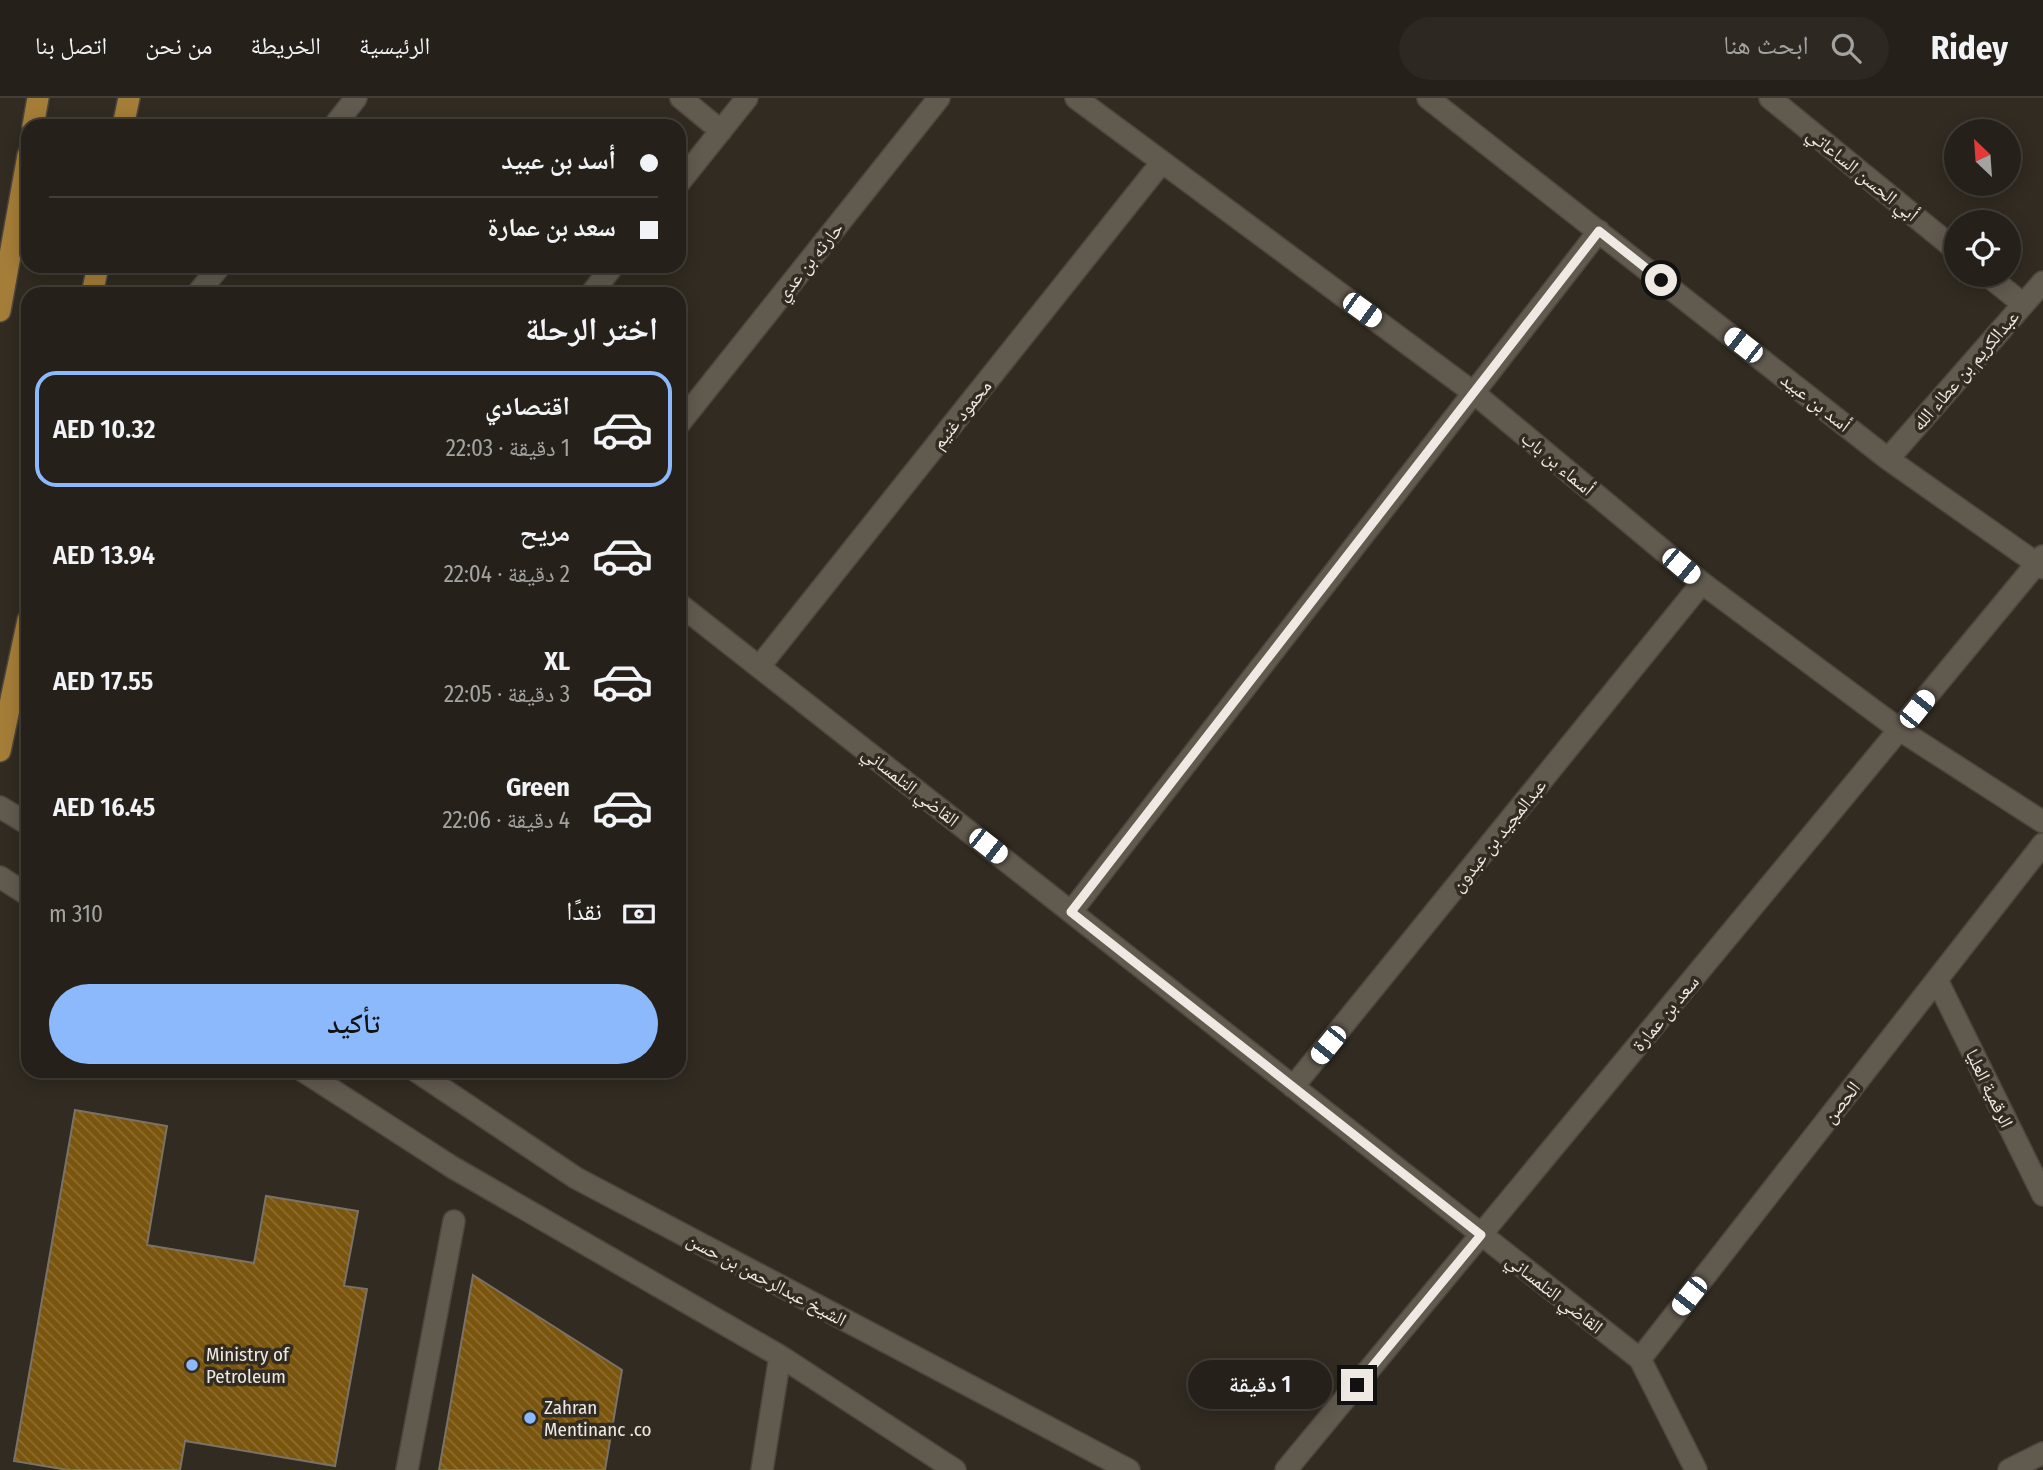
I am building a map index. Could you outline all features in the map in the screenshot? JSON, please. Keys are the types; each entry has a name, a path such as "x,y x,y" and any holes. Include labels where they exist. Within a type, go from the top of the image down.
{"main road":[{"path":"34,119 38,98"},
{"path":"124,119 129,98"},
{"path":"0,312 21,194"},
{"path":"0,751 21,653"}],"street":[{"path":"340,119 356,98"},
{"path":"681,98 721,131"},
{"path":"686,174 747,98"},
{"name":"حارثه بن عدي","path":"686,415 939,98"},
{"name":"أسماء بن باب","path":"1076,98 1474,393 1702,583 1900,730 2043,822"},
{"name":"أسد بن عبيد","path":"1428,98 1888,458 2040,563"},
{"name":"أبي الحسن الساعاتي","path":"1770,98 1944,240"},
{"name":"محمود غنيم","path":"759,667 1162,162"},
{"path":"1071,912 1599,231"},
{"path":"203,287 214,273"},
{"path":"596,287 608,273"},
{"name":"عبدالكريم بن عطاء الله","path":"1888,458 2043,282"},
{"path":"2002,287 2023,304"},
{"name":"سعد بن عمارة","path":"1286,1470 2040,563"},
{"name":"عبدالمجيد بن عبدون","path":"1293,1087 1702,583"},
{"name":"القاضي التلمساني","path":"686,610 1640,1359 1696,1470"},
{"path":"0,807 21,820"},
{"name":"الحصن","path":"1640,1359 2043,844"},
{"path":"0,877 21,890"},
{"name":"الرقمية العليا","path":"1937,980 2043,1195"},
{"path":"314,1078 452,1167 780,1356 955,1470"},
{"name":"الشيخ عبدالرحمن بن حسن","path":"426,1078 576,1178 1129,1470"},
{"path":"407,1470 454,1221"},
{"path":"762,1470 780,1356"},
{"path":"2009,1470 2043,1453"}],"building":[{"name":"Ministry of Petroleum","path":"75,1110 167,1126 147,1245 254,1263 266,1196 358,1211 344,1286 367,1289 335,1466 185,1441 180,1470 68,1470 14,1461"},
{"path":"473,1275 622,1370 605,1470 439,1470"}],"place":[{"name":"Ministry of Petroleum","path":"192,1365"},
{"name":"Zahran Mentinanc .co","path":"530,1418"}],"route":[{"path":"1357,1385 1481,1235 1071,912 1599,231 1661,280"}]}
